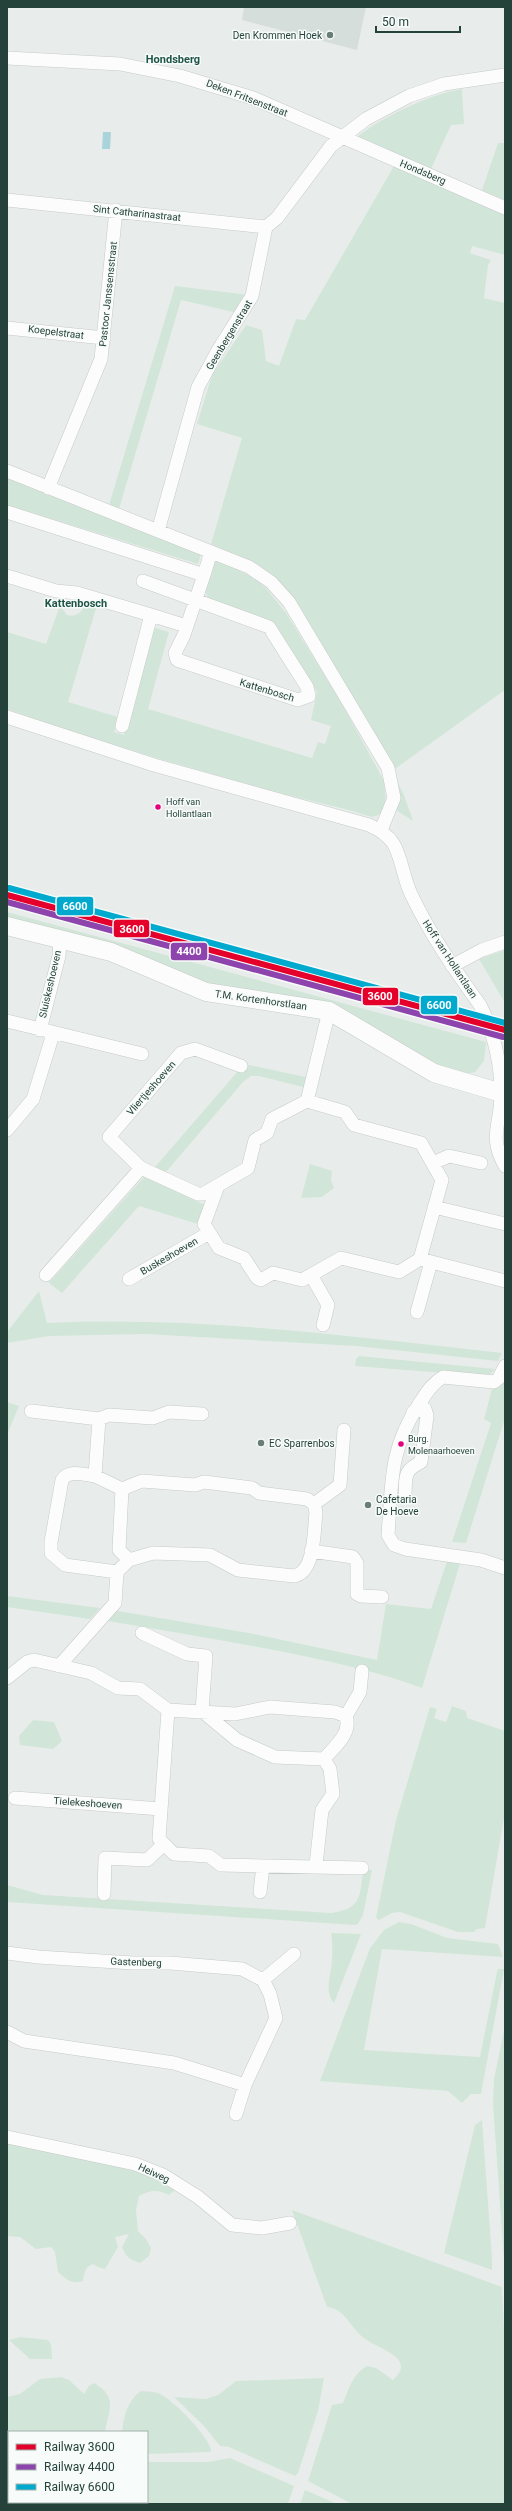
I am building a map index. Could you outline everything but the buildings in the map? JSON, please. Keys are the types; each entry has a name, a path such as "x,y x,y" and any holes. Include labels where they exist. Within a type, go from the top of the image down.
{"street":[{"name":"Deken Fritsenstraat","path":"7,58 120,64 180,76 253,98 341,137"},
{"path":"266,227 277,218 331,146 366,119 409,96 444,84 505,75"},
{"name":"Hondsberg","path":"341,137 505,208"},
{"name":"Sint Catharinastraat","path":"7,200 116,210 266,227"},
{"name":"Pastoor Janssensstraat","path":"48,488 101,359 116,210"},
{"name":"Geenbergenstraat","path":"158,531 198,387 217,352 252,296 266,227"},
{"name":"Koepelstraat","path":"7,328 104,338"},
{"path":"7,472 248,567 271,582 289,602 388,768 394,798 381,830"},
{"path":"7,512 204,574"},
{"name":"Kattenbosch","path":"143,581 196,600 269,627 307,687 309,696 298,700 183,664 177,660 175,653 196,600 211,552"},
{"path":"7,576 56,591 77,593 186,626"},
{"path":"122,726 151,615"},
{"name":"Hoff van Hollantlaan","path":"7,717 154,765 369,825 381,830 392,841 398,852 406,884 429,930 452,966 480,1005 486,1018 500,1060 503,1094 495,1135 497,1151 505,1166"},
{"name":"T.M. Kortenhorstlaan","path":"7,926 60,938 111,952 206,992 329,1010 434,1073 503,1094"},
{"name":"Sluiskeshoeven","path":"40,1030 59,956 60,938"},
{"path":"452,966 482,950 505,942"},
{"path":"307,1101 329,1010"},
{"name":"Sluiskeshoeven","path":"7,1021 53,1034 142,1054"},
{"path":"7,1130 33,1099 53,1034"},
{"name":"Vliertjeshoeven","path":"218,1186 198,1194 141,1168 109,1137 181,1053 195,1049 240,1066"},
{"path":"218,1186 248,1168 255,1140 267,1133 272,1119 307,1101 345,1112 354,1125 421,1143 442,1180 434,1206 417,1312"},
{"path":"432,1163 449,1156 481,1163"},
{"path":"46,1275 141,1168"},
{"name":"Buskeshoeven","path":"218,1186 204,1224 219,1248 244,1258 257,1278 261,1280 273,1273 302,1280 341,1258 399,1272 426,1261"},
{"path":"434,1206 505,1224"},
{"name":"Buskeshoeven","path":"129,1279 210,1232"},
{"path":"426,1261 505,1281"},
{"path":"311,1275 328,1305 323,1325"},
{"path":"505,1366 499,1378 494,1382 443,1377 430,1388 413,1412 403,1432 393,1459 388,1536 394,1545 405,1549 481,1560 505,1568"},
{"path":"404,1495 406,1474 410,1467 421,1462 427,1416 425,1409 413,1412"},
{"path":"31,1411 99,1420 108,1415 153,1418 169,1412 202,1414"},
{"path":"95,1476 99,1420"},
{"path":"314,1504 340,1485 344,1430"},
{"path":"59,1666 115,1603 117,1572 129,1560 153,1553 210,1555 238,1570 294,1576 300,1575 308,1568 316,1512 314,1504 307,1499 259,1493 252,1488 204,1482 195,1485 142,1481 122,1489 95,1476 73,1473 64,1476 50,1542 51,1553 65,1565 117,1572"},
{"path":"122,1489 119,1550 129,1560"},
{"path":"311,1551 353,1557 357,1563 357,1594 361,1596 382,1597"},
{"path":"142,1633 187,1654 206,1656 202,1711"},
{"path":"7,1678 27,1662 34,1660 91,1674 118,1688 140,1689 168,1710 235,1714 270,1707 335,1712 346,1716"},
{"path":"324,1759 346,1733 348,1723 346,1716 360,1692 362,1671"},
{"path":"168,1710 159,1839 174,1854 208,1856 221,1865 316,1865 362,1868"},
{"path":"202,1711 238,1740 275,1757 324,1759"},
{"path":"316,1865 322,1810 333,1794 330,1769 324,1759"},
{"name":"Tielekeshoeven","path":"15,1798 161,1809"},
{"path":"104,1894 105,1858 147,1860 164,1844"},
{"path":"260,1892 263,1866"},
{"name":"Gastenberg","path":"7,1953 38,1957 133,1963 170,1963 242,1969 263,1980"},
{"path":"236,2114 245,2085 276,2018 270,1994 263,1980 294,1954"},
{"path":"7,2032 24,2041 174,2063 245,2085"},
{"name":"Heiweg","path":"7,2137 135,2164 169,2179 198,2197 232,2225 262,2228 290,2223"}],"shaded area":[{"name":"Den Krommen Hoek","path":"244,7 366,7 357,50 242,20"}],"green space":[{"path":"462,89 464,124 451,125 431,169 358,136 380,121 407,107 436,96"},
{"path":"498,143 505,143 505,200 482,190"},
{"path":"394,166 505,215 505,255 472,246 470,253 491,260 488,265 484,298 505,303 505,690 392,771 349,694 252,562 211,544 242,438 197,424 212,375 246,325 262,330 266,361 279,366 296,319 305,320"},
{"path":"175,286 249,295 242,314 181,300 119,509 109,505"},
{"path":"7,478 201,554 198,564 7,505"},
{"path":"215,559 252,577 265,587 286,613 341,702 384,781 385,803 382,812 378,815 372,817 272,791 163,760 100,741 7,709 7,632 46,644 60,606 67,615 75,615 80,612 88,599 98,602 68,702 118,717 114,732 124,735 155,628 169,632 148,709 312,758 318,742 325,744 331,726 311,720 317,692 275,625 270,620 207,600 206,589"},
{"path":"395,777 404,795 413,821 396,810 398,802"},
{"path":"7,912 486,1042 484,1061 475,1072 466,1074 444,1069 349,1013 226,989 7,921"},
{"path":"505,950 505,1003 479,959"},
{"path":"244,1064 310,1078 307,1088 259,1076 251,1076 243,1082 166,1172 155,1167"},
{"path":"310,1164 332,1171 331,1180 334,1188 322,1197 301,1198"},
{"path":"145,1176 205,1205 201,1225 139,1206 62,1293 49,1283"},
{"path":"39,1291 47,1323 161,1322 218,1325 331,1334 502,1353 498,1361 356,1346 146,1334 49,1336 7,1343 7,1332"},
{"path":"359,1356 495,1369 490,1374 483,1376 355,1366 356,1359"},
{"path":"505,1381 505,1418 466,1543 452,1542 491,1423 484,1419 492,1389 498,1388"},
{"path":"7,1402 19,1406 7,1435"},
{"path":"449,1555 462,1557 422,1688 377,1673 299,1655 102,1620 112,1610 249,1633 377,1660 386,1604 431,1609"},
{"path":"7,1596 100,1608 90,1619 7,1607"},
{"path":"452,1706 466,1711 467,1718 505,1731 505,1812 485,1928 477,1929 474,1932 458,1932 400,1912 392,1913 379,1920 376,1918 396,1820 430,1707 437,1709 434,1718 446,1722"},
{"path":"33,1720 54,1722 62,1741 53,1749 20,1745 19,1736"},
{"path":"363,1870 372,1870 363,1915 358,1924 355,1925 7,1902 7,1885 43,1895 331,1913 341,1911 354,1905 361,1888"},
{"path":"399,1922 411,1924 447,1938 498,1944 503,1957 382,1949 364,2050 480,2057 497,1972 498,1969 504,1969 481,2094 471,2094 462,2103 448,2091 320,2081 370,1948 384,1930"},
{"path":"331,1933 361,1934 334,2003 329,1993 332,1964"},
{"path":"505,2026 505,2275 493,2104 494,2079"},
{"path":"482,2120 492,2270 444,2253 475,2125"},
{"path":"7,2142 139,2171 175,2190 169,2195 154,2191 147,2192 139,2196 136,2210 138,2231 146,2239 151,2248 149,2256 140,2263 131,2259 122,2247 129,2234 115,2237 118,2247 105,2269 93,2264 85,2271 83,2281 72,2282 58,2272 55,2252 51,2247 36,2249 20,2237 7,2236"},
{"path":"292,2210 502,2287 505,2354 505,2504 352,2504 308,2481 332,2405 343,2403 355,2377 367,2366 376,2368 393,2380 399,2372 401,2365 393,2354 370,2342 359,2334 339,2311 327,2307"},
{"path":"20,2337 48,2340 51,2344 52,2359 30,2359 9,2340"},
{"path":"61,2377 69,2380 84,2394 89,2386 94,2383 102,2388 109,2399 110,2404 105,2431 8,2431 7,2434 7,2397 20,2394 40,2379"},
{"path":"324,2378 318,2411 298,2473 295,2476 229,2447 220,2446 204,2426 174,2397 206,2399 218,2395 236,2381"},
{"path":"141,2391 158,2393 173,2403 199,2429 210,2446 211,2452 148,2454 148,2431 122,2431 127,2409 132,2399"},
{"path":"7,2444 8,2503 148,2503 148,2462 208,2462 230,2458 294,2486 288,2504 7,2504"},
{"path":"305,2490 337,2504 300,2504"}],"water":[{"path":"103,132 111,132 110,149 102,149"}],"waterway":[{"path":"7,898 483,1027"}],"rail line":[{"name":"6600","path":"9,888 505,1023"},
{"name":"3600","path":"7,895 505,1030"},
{"name":"4400","path":"7,902 503,1037"}],"place":[{"name":"Den Krommen Hoek","path":"330,35"},
{"name":"Hoff van Hollantlaan","path":"158,807"},
{"name":"EC Sparrenbos","path":"261,1443"},
{"name":"Burg. Molenaarhoeven","path":"401,1444"},
{"name":"Cafetaria De Hoeve","path":"368,1505"}],"district":[{"name":"Hondsberg","path":"173,59"},
{"name":"Kattenbosch","path":"76,603"}]}
